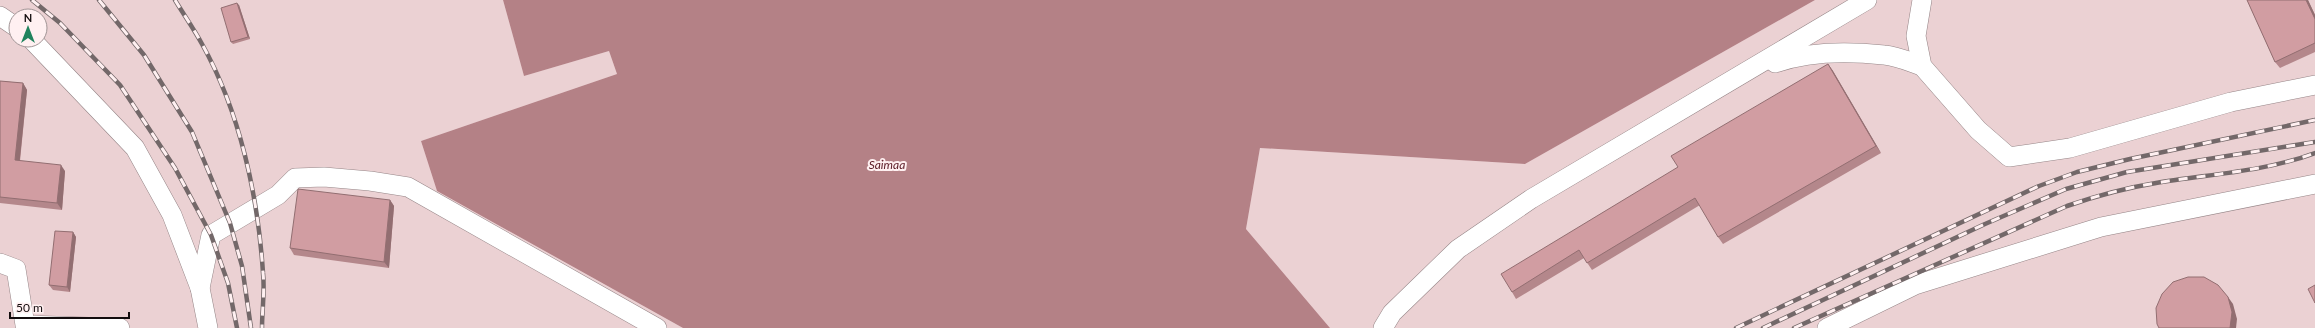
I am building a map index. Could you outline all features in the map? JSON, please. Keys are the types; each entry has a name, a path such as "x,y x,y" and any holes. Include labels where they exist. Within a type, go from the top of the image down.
{"lane":[{"path":"1383,328 1392,314 1458,249 1531,199 1867,0"},
{"path":"1922,0 1916,36 1922,66 1978,130 2009,157 2070,148 2231,102 2315,85"},
{"path":"40,48 136,148 172,215 200,288 208,328"},
{"path":"1739,76 1795,56 1831,53 1885,55 1922,66"},
{"path":"200,288 211,234 278,195 296,178 324,177 370,181 408,188 657,328"},
{"path":"1826,328 1915,285 2101,226 2315,184"},
{"path":"0,264 16,268 25,325 120,328"}],"shaded area":[{"path":"0,0 503,0 524,76 609,51 617,74 421,141 437,191 683,328 0,328"},
{"path":"1815,0 2315,0 2315,328 1330,328 1246,229 1260,148 1525,164"}],"water":[{"name":"Saimaa","path":"503,0 1815,0 1525,164 1260,148 1246,229 1330,328 683,328 437,191 421,141 617,74 609,51 524,76"}],"building":[{"path":"2247,0 2306,0 2315,19 2315,43 2275,62"},
{"path":"237,3 248,37 231,42 221,8"},
{"path":"1828,64 1876,146 1718,237 1695,198 1587,263 1579,250 1512,292 1501,274 1678,167 1671,156"},
{"path":"0,81 23,83 15,160 61,165 57,203 0,197"},
{"path":"298,189 390,200 384,262 290,248"},
{"path":"55,231 73,232 67,287 49,285"},
{"path":"2188,277 2204,277 2218,285 2228,297 2232,312 2230,328 2159,328 2157,324 2156,308 2162,294 2173,282"},
{"path":"2315,285 2315,303 2308,289"}],"railway":[{"path":"32,0 60,23 120,85 175,168 211,235 228,283 237,328"},
{"path":"99,0 144,55 192,132 230,223 242,266 251,328"},
{"path":"175,0 199,38 215,70 237,126 245,155 252,185 261,244 264,280 262,328"},
{"path":"1736,328 2039,186 2077,172 2130,159 2315,120"},
{"path":"1763,328 1985,224 2066,189 2127,172 2315,142"},
{"path":"1794,328 2078,202 2133,187 2236,172 2276,164 2315,153"}]}
